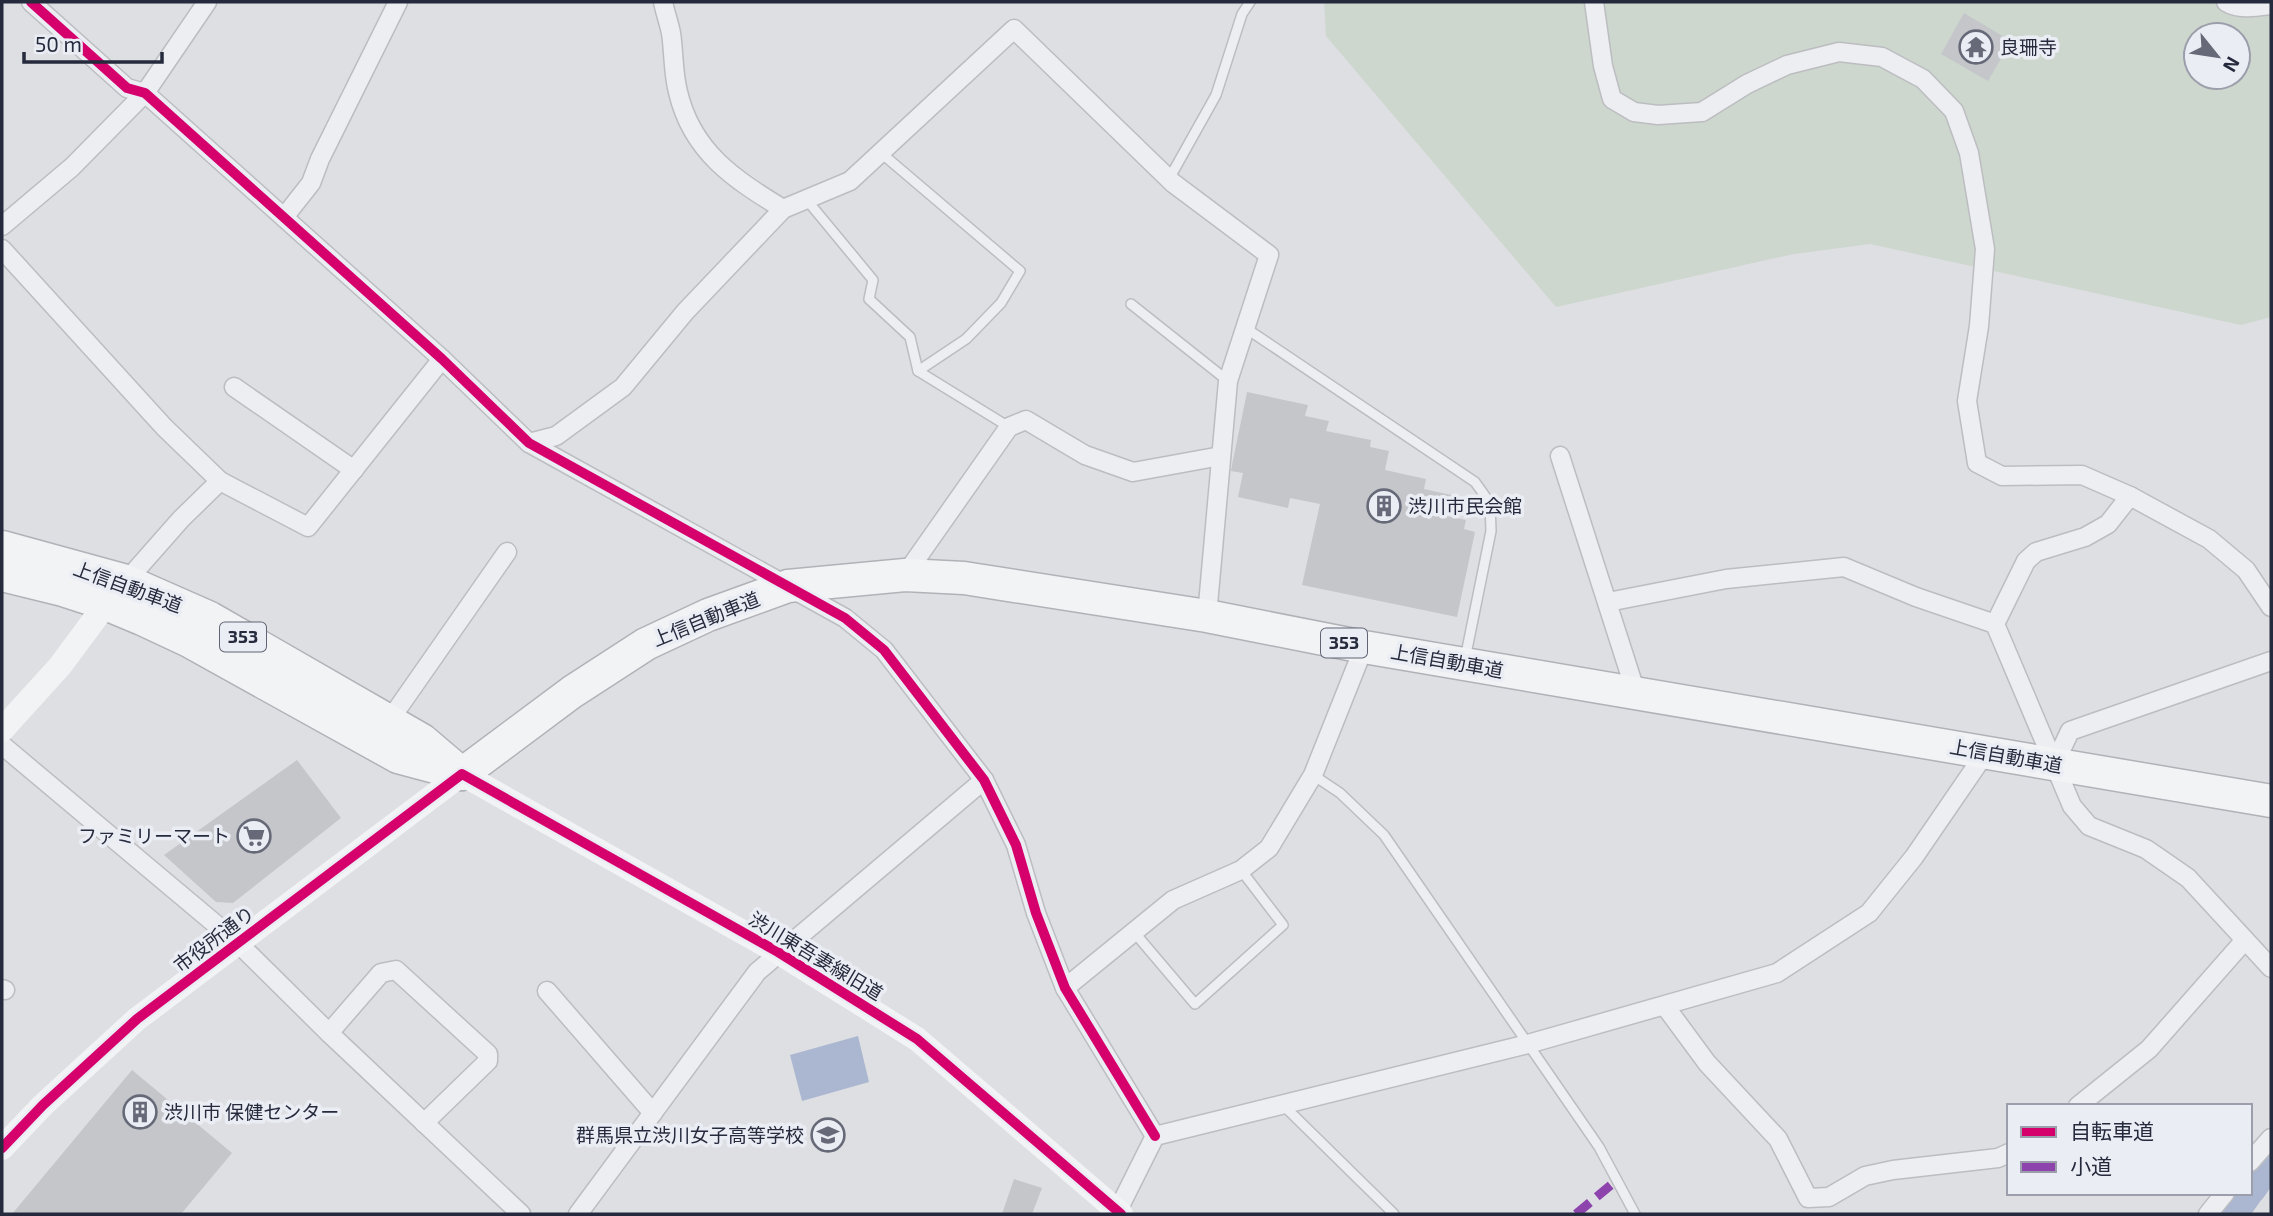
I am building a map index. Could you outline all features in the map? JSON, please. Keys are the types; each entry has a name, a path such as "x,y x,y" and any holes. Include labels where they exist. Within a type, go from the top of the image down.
{"highway":[{"name":"上信自動車道","path":"2,547 116,593 210,618 422,740 462,774"},
{"name":"上信自動車道","path":"2,575 63,590 116,593 189,641 398,757 462,774"},
{"name":"上信自動車道","path":"462,774 572,692 646,644 708,615 788,586 905,575 964,578 1207,616 1364,647 2271,801"}],"street":[{"path":"31,2 127,88 145,93 285,216 442,359 529,443 845,618 884,650 985,780 1016,845 1036,913 1065,988 1155,1136"},
{"path":"2,226 72,167 145,93 207,2"},
{"path":"285,216 312,183 320,159 398,2"},
{"path":"663,2 671,32 677,91 687,122 703,148 737,181 783,209"},
{"path":"1594,2 1603,66 1612,99 1634,112 1658,115 1702,111 1747,84 1787,65 1839,52 1882,57 1923,79 1954,111 1965,142 1985,249 1979,326 1966,401 1977,463 2003,476 2082,475 2130,496 2209,539 2246,570 2271,607"},
{"path":"2226,2 2249,8 2271,5"},
{"path":"529,443 556,436 623,387 685,312 783,209 850,181 1014,29 1168,179 1269,255 1228,381 1207,616"},
{"path":"2,249 164,427 220,481 308,527 442,359"},
{"path":"234,387 354,470"},
{"path":"905,575 1009,428 1026,420 1085,455 1133,472 1221,456"},
{"path":"1560,456 1636,693"},
{"path":"2,730 60,666 116,593 181,519 220,481"},
{"path":"1995,624 2026,561 2036,552 2085,537 2108,524 2130,496"},
{"path":"389,721 507,552"},
{"path":"1608,602 1726,579 1844,567 1916,597 1995,624 2072,806 2089,826 2146,849 2188,878 2271,968"},
{"path":"1065,988 1173,900 1241,870 1269,848 1313,775 1364,647"},
{"path":"2054,765 2070,731 2271,661"},
{"path":"2,745 238,943 521,1214"},
{"path":"1118,1213 1155,1136 1528,1044 1777,973 1869,913 1914,857 1986,752"},
{"name":"市役所通り","path":"2,1148 43,1105 137,1019 462,774"},
{"name":"渋川東吾妻線旧道","path":"462,774 778,952 917,1040 1118,1213"},
{"path":"578,1214 757,972 985,780"},
{"path":"2080,1104 2149,1049 2245,940"},
{"path":"329,1033 381,974 396,970 488,1054 488,1061 424,1123"},
{"path":"547,991 653,1113"},
{"path":"1665,1006 1707,1063 1778,1139 1809,1206 1865,1176 1893,1170 1998,1158 2007,1154"},
{"path":"2252,1160 2271,1138"},
{"path":"2208,1214 2223,1195"}],"lane":[{"path":"1168,179 1216,95 1242,14 1250,2"},
{"path":"880,152 1020,271 1001,303 966,339 918,371"},
{"path":"806,199 873,280 869,299 910,337 918,371 1009,428"},
{"path":"1131,304 1228,381"},
{"path":"1244,327 1475,482 1490,503 1491,531 1464,664"},
{"path":"1313,775 1340,793 1384,835 1599,1147 1635,1214"},
{"path":"1133,932 1195,1004 1283,925 1241,870"},
{"path":"1281,1103 1394,1214"}],"shaded area":[{"path":"1324,2 2271,2 2271,317 2241,325 1870,244 1794,254 1556,307 1326,36"}],"water":[{"path":"858,1036 869,1082 802,1101 790,1055"}],"building":[{"name":"良珊寺","path":"1964,13 2011,41 1988,81 1941,54"},
{"name":"渋川市民会館","path":"1247,392 1308,405 1305,416 1329,421 1326,431 1371,440 1370,447 1389,451 1385,470 1426,479 1424,489 1451,495 1447,516 1466,520 1464,529 1475,532 1457,617 1302,585 1320,504 1290,498 1288,508 1238,497 1243,473 1231,471"},
{"name":"ファミリーマート","path":"297,760 341,818 233,903 216,902 164,855"},
{"name":"渋川市 保健センター","path":"132,1070 232,1153 181,1214 12,1214"},
{"path":"1014,1179 1042,1188 1032,1214 1002,1214"}],"waterway":[{"path":"2252,1185 2271,1159"},
{"path":"2231,1214 2245,1195"}],"marked path":[{"path":"1576,1214 1617,1180"}],"cycle path":[{"path":"31,2 127,88 145,93 442,359 529,443 845,618 884,650 984,780 1016,845 1036,913 1065,988 1155,1136"},
{"path":"2,1148 43,1105 137,1019 462,774 778,952 917,1039 1121,1214"}],"place":[{"name":"良珊寺","path":"1976,47"},
{"name":"渋川市民会館","path":"1384,506"},
{"name":"ファミリーマート","path":"254,836"},
{"name":"渋川市 保健センター","path":"140,1112"},
{"name":"群馬県立渋川女子高等学校","path":"828,1135"}]}
